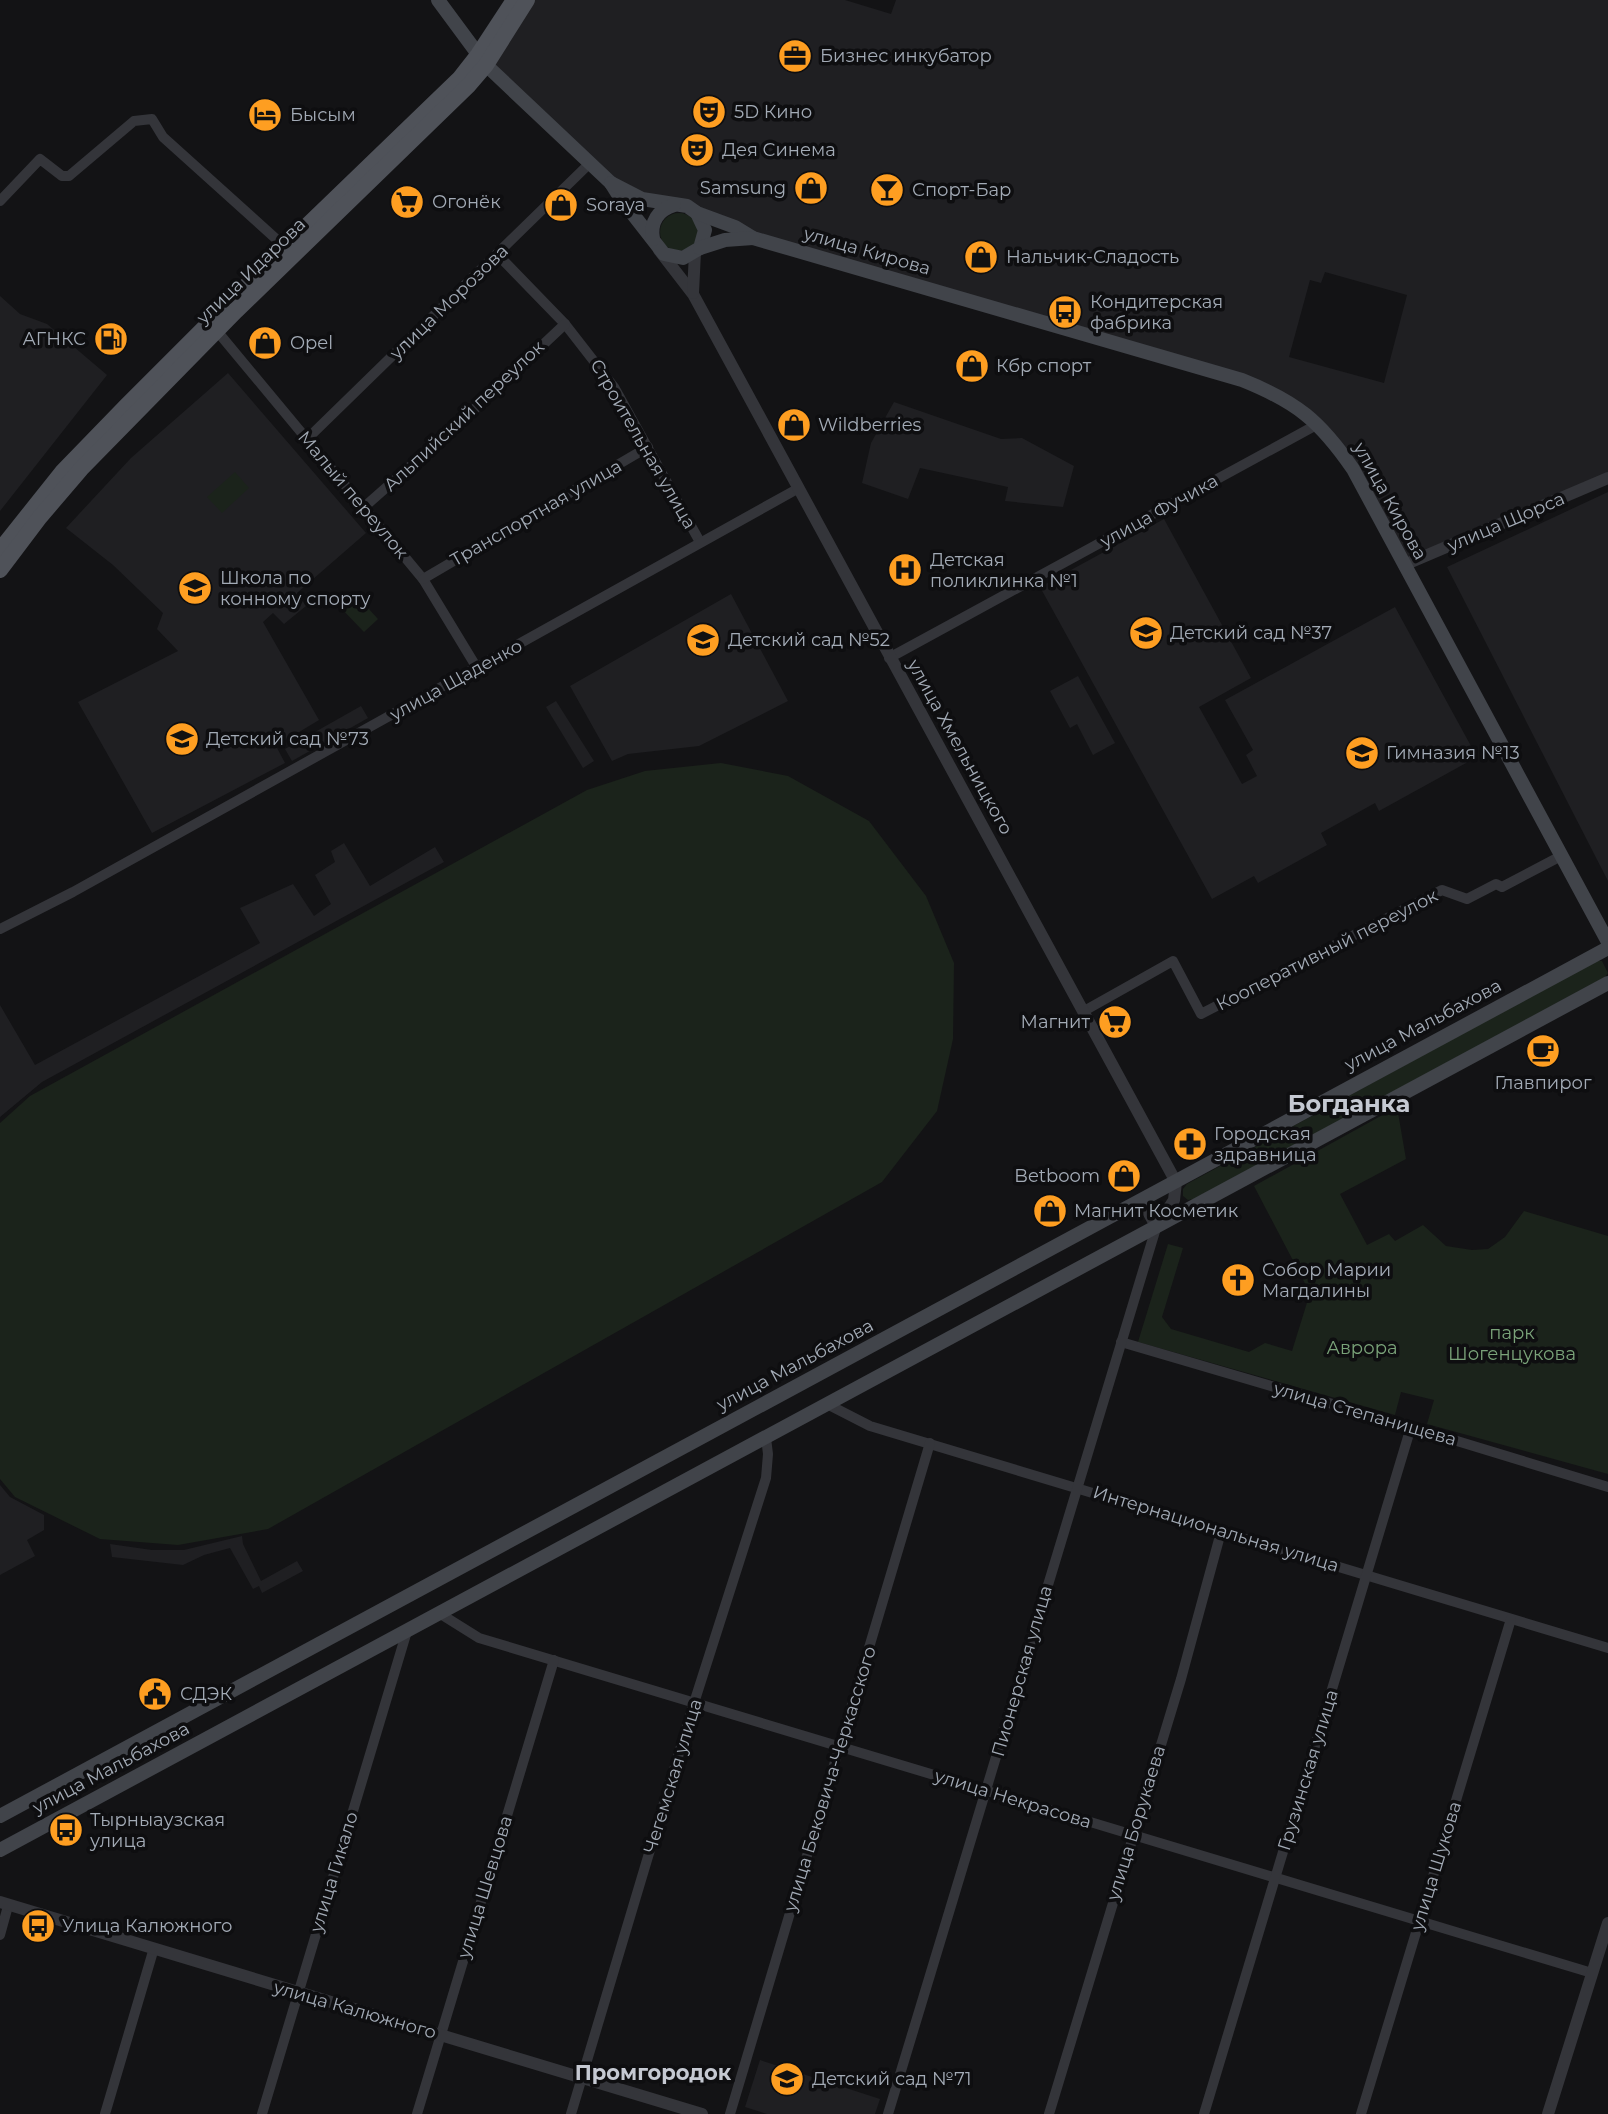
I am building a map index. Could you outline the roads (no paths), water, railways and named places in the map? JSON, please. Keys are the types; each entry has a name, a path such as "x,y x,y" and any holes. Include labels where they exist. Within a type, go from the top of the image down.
{"main road":[{"path":"438,0 482,60 611,183 656,244 677,258 724,240 753,238"},
{"name":"улица Идарова","path":"0,550 63,471 285,247 482,60 514,0"},
{"name":"улица Идарова","path":"0,570 80,469 217,331 423,131 527,0"},
{"path":"611,183 642,199 687,206 753,238"},
{"path":"656,244 652,226 658,215 674,205"},
{"path":"697,213 705,230 697,250"},
{"name":"улица Кирова","path":"753,238 1242,380 1287,400 1318,424 1338,446 1353,469 1608,942"},
{"name":"улица Мальбахова","path":"0,1816 1608,948"},
{"name":"улица Мальбахова","path":"0,1850 1608,983"}],"street":[{"path":"0,201 40,159 56,173 69,176 134,121 152,119 163,136 285,247"},
{"name":"улица Морозова","path":"306,440 590,163"},
{"name":"улица Хмельницкого","path":"656,244 693,294 1176,1182"},
{"path":"693,294 697,250"},
{"name":"Строительная улица","path":"498,254 565,324 614,387 701,542"},
{"name":"Альпийский переулок","path":"363,508 466,418 565,324"},
{"name":"Малый переулок","path":"217,331 423,579 477,668"},
{"name":"улица Фучика","path":"889,658 1318,424"},
{"name":"Транспортная улица","path":"423,579 648,447"},
{"name":"улица Щорса","path":"1404,565 1608,478"},
{"name":"улица Щаденко","path":"0,929 73,892 799,488"},
{"name":"Кооперативный переулок","path":"1084,1011 1173,961 1201,1014 1442,890 1466,900 1496,884 1502,887 1561,856"},
{"path":"1141,1201 1156,1228 1174,1200 1176,1182"},
{"path":"1174,1200 1189,1209"},
{"name":"Пионерская улица","path":"888,2114 1156,1228"},
{"name":"улица Степанищева","path":"1121,1342 1608,1487"},
{"name":"Интернациональная улица","path":"827,1404 870,1426 1608,1648"},
{"name":"Грузинская улица","path":"1204,2114 1411,1427"},
{"name":"Чегемская улица","path":"571,2114 694,1703 766,1478 766,1438"},
{"name":"улица Бековича-Черкасского","path":"730,2114 930,1443"},
{"name":"улица Борукаева","path":"1049,2114 1181,1679 1221,1532"},
{"name":"улица Некрасова","path":"439,1613 479,1638 1592,1973"},
{"name":"улица Шукова","path":"1361,2114 1511,1619"},
{"name":"улица Гикало","path":"262,2114 407,1631"},
{"name":"улица Шевцова","path":"417,2114 554,1660"},
{"path":"0,1935 4,1904"},
{"name":"улица Калюжного","path":"4,1904 702,2114"},
{"path":"1548,2114 1608,1923"},
{"path":"105,2114 154,1948"}],"place":[{"name":"Бизнес инкубатор","path":"795,56"},
{"name":"5D Кино","path":"709,112"},
{"name":"Бысым","path":"265,115"},
{"name":"Дея Синема","path":"697,150"},
{"name":"Samsung","path":"811,188"},
{"name":"Спорт-Бар","path":"887,190"},
{"name":"Огонёк","path":"407,202"},
{"name":"Soraya","path":"561,205"},
{"name":"Нальчик-Сладость","path":"981,257"},
{"name":"Кондитерская фабрика","path":"1065,312"},
{"name":"АГНКС","path":"111,339"},
{"name":"Opel","path":"265,343"},
{"name":"Кбр спорт","path":"972,366"},
{"name":"Wildberries","path":"794,425"},
{"name":"Детская поликлинка №1","path":"905,570"},
{"name":"Школа по конному спорту","path":"195,588"},
{"name":"Детский сад №37","path":"1146,633"},
{"name":"Детский сад №52","path":"703,640"},
{"name":"Детский сад №73","path":"182,739"},
{"name":"Гимназия №13","path":"1362,753"},
{"name":"Магнит","path":"1115,1022"},
{"name":"Главпирог","path":"1543,1051"},
{"name":"Городская здравница","path":"1190,1144"},
{"name":"Betboom","path":"1124,1176"},
{"name":"Магнит Косметик","path":"1050,1211"},
{"name":"Собор Марии Магдалины","path":"1238,1280"},
{"name":"СДЭК","path":"155,1694"},
{"name":"Тырныаузская улица","path":"66,1830"},
{"name":"Улица Калюжного","path":"38,1926"},
{"name":"Детский сад №71","path":"787,2079"}],"district":[{"name":"Богданка","path":"1349,1103"},
{"name":"Промгородок","path":"653,2072"}],"park label":[{"name":"парк Шогенцукова","path":"1512,1343"},
{"name":"Аврора","path":"1362,1348"}]}
